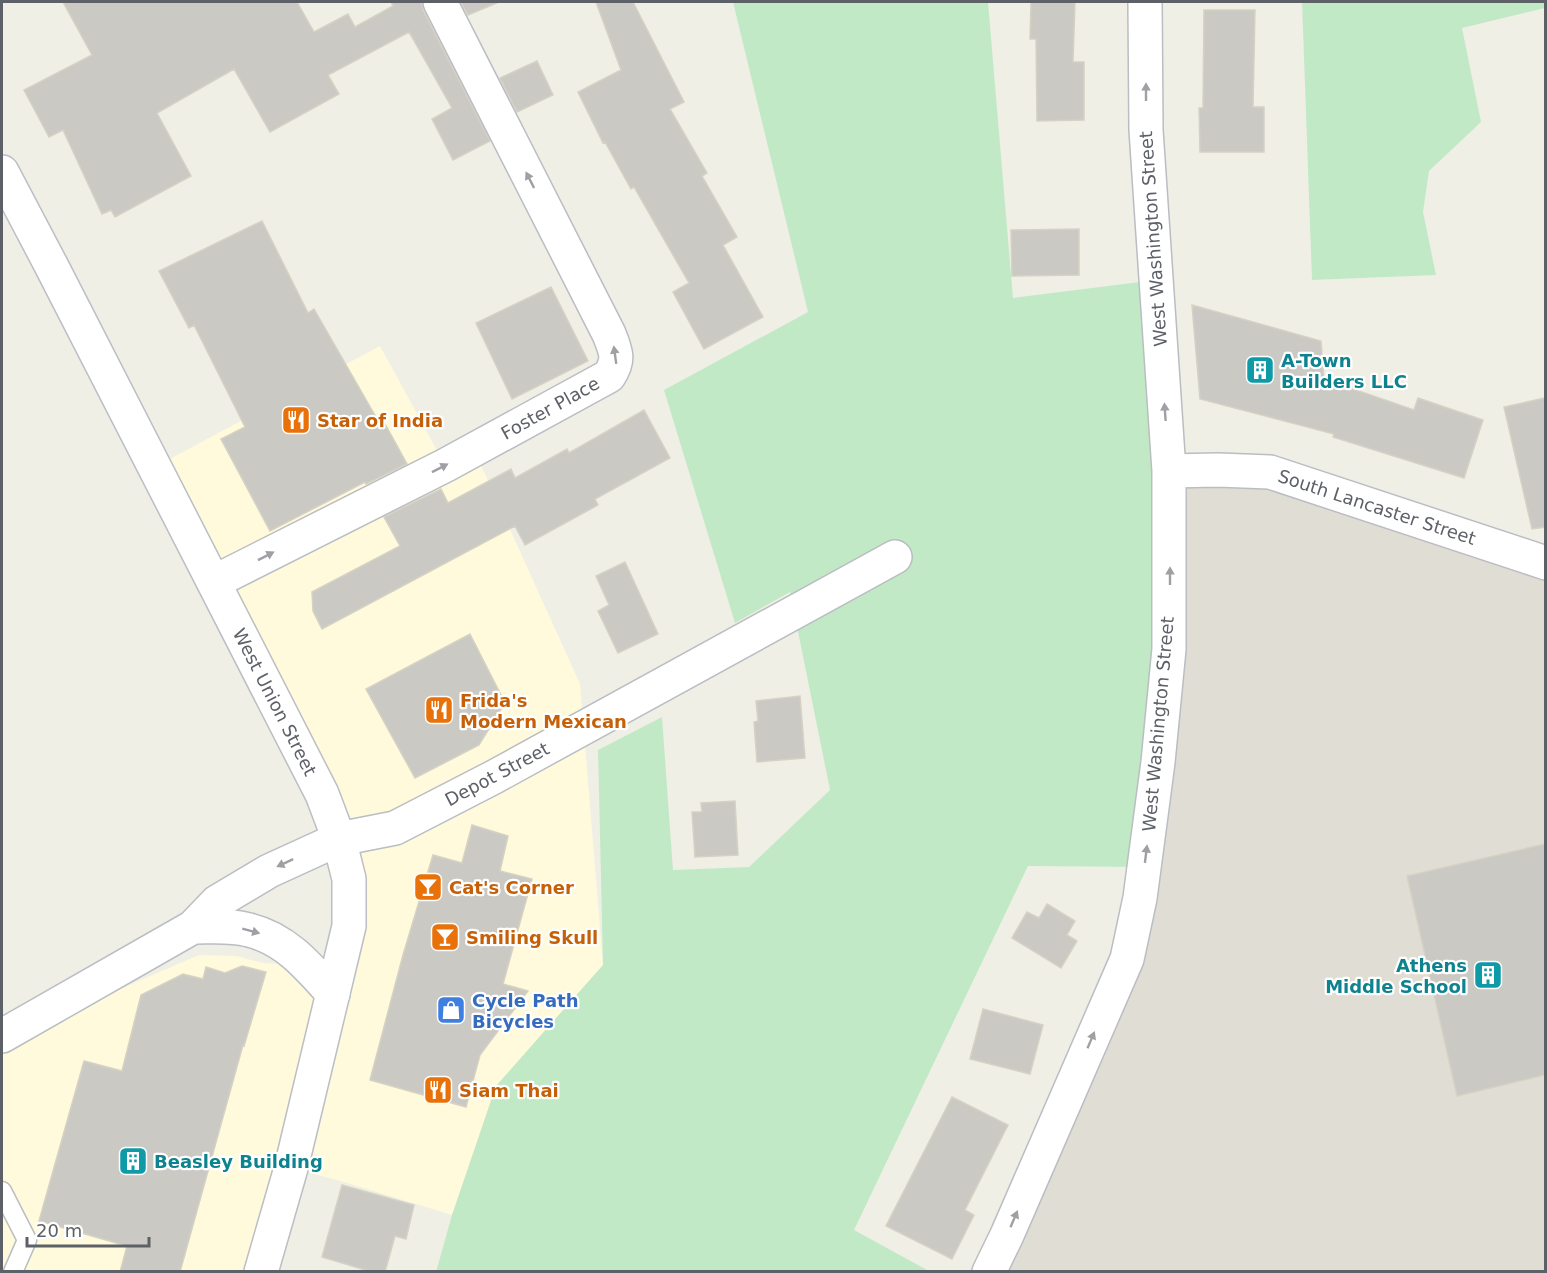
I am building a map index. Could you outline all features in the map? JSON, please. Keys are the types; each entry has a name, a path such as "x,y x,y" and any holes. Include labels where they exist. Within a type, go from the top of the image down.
{"street":[{"name":"Foster Place","path":"214,582 504,434 609,376 616,364 616,351 609,334 440,2"},
{"name":"West Washington Street","path":"989,1272 1127,959 1138,913 1158,762 1169,649 1169,471 1146,130 1145,2"},
{"name":"West Union Street","path":"2,172 322,794 339,839 349,879 349,926 291,1168 261,1272"},
{"name":"South Lancaster Street","path":"1169,471 1270,472 1545,563"},
{"name":"Depot Street","path":"2,1036 193,927 217,902 269,871 339,839 395,828 504,772 894,557"},
{"path":"193,927 248,929 272,938 299,956 333,994"}],"lane":[{"path":"2,1191 27,1240 14,1272"}],"shaded area":[{"path":"380,346 445,465 474,450 580,684 603,965 496,1086 452,1215 295,1169 255,1271 2,1271 2,1040 199,955 236,956 263,963 329,967 339,839 155,467"},
{"path":"1217,470 1545,563 1545,1271 989,1272 1127,959 1169,471"}],"green space":[{"path":"733,2 988,2 1013,298 1156,280 1169,471 1144,867 1028,866 854,1230 929,1271 436,1272 452,1215 496,1086 603,965 598,750 662,717 673,870 749,867 830,790 790,592 735,623 664,390 808,312"},
{"path":"1302,2 1545,2 1545,8 1462,28 1481,122 1429,171 1423,212 1436,275 1312,280"}],"building":[{"path":"63,2 297,2 314,32 348,14 355,27 393,6 391,2 421,2 490,141 453,160 432,119 452,108 409,32 328,75 339,94 270,132 234,69 157,113 191,176 115,217 111,210 102,214 63,130 49,137 24,90 92,55"},
{"path":"461,2 499,2 468,15"},
{"path":"596,2 633,2 684,102 670,109 707,173 702,176 737,237 723,245 763,317 704,349 673,292 689,283 634,187 631,189 605,142 603,143 578,92 621,70"},
{"path":"1031,2 1075,2 1073,62 1084,62 1084,120 1037,121 1036,39 1030,39"},
{"path":"1204,10 1255,10 1253,107 1264,107 1264,152 1200,152 1199,108 1203,108"},
{"path":"537,61 553,95 517,112 500,78"},
{"path":"262,221 308,313 314,309 380,424 384,422 407,464 366,484 365,482 270,531 221,439 245,427 194,325 189,328 159,271"},
{"path":"1079,229 1079,275 1012,276 1011,230"},
{"path":"551,287 588,361 512,399 476,323"},
{"path":"1192,305 1321,341 1324,379 1414,410 1418,398 1483,420 1464,478 1333,437 1334,434 1200,399"},
{"path":"1545,398 1545,527 1532,529 1504,407"},
{"path":"644,410 670,458 595,499 598,505 525,545 515,526 322,629 313,611 312,592 400,546 384,517 441,489 448,503 511,469 515,478 567,449 569,453"},
{"path":"625,562 658,634 618,653 598,611 609,605 596,576"},
{"name":"Frida's Modern Mexican","path":"470,634 505,703 479,745 415,778 366,689"},
{"path":"800,696 805,758 757,762 754,722 758,721 756,701"},
{"path":"735,801 738,855 695,857 692,812 702,812 701,803"},
{"path":"472,825 508,836 500,871 532,879 503,984 528,991 480,1055 466,1107 370,1080 403,955 433,855 462,863"},
{"name":"Athens Middle School","path":"1545,844 1545,1075 1457,1096 1407,876"},
{"path":"1047,904 1075,921 1067,935 1077,941 1061,968 1012,938 1027,912 1039,918"},
{"name":"Beasley Building","path":"242,966 266,972 243,1045 180,1272 120,1272 127,1246 39,1221 84,1061 122,1071 141,995 183,974 203,979 206,967 225,973"},
{"path":"983,1009 1043,1025 1030,1074 970,1059"},
{"path":"952,1097 1008,1125 965,1210 974,1215 952,1259 886,1226"},
{"path":"342,1185 414,1205 406,1239 395,1236 385,1272 372,1272 322,1257"}],"place":[{"name":"A-Town Builders LLC","path":"1260,370"},
{"name":"Star of India","path":"296,420"},
{"name":"Frida's Modern Mexican","path":"439,710"},
{"name":"Cat's Corner","path":"428,887"},
{"name":"Smiling Skull","path":"445,937"},
{"name":"Athens Middle School","path":"1488,975"},
{"name":"Cycle Path Bicycles","path":"451,1010"},
{"name":"Siam Thai","path":"438,1090"},
{"name":"Beasley Building","path":"133,1161"}]}
